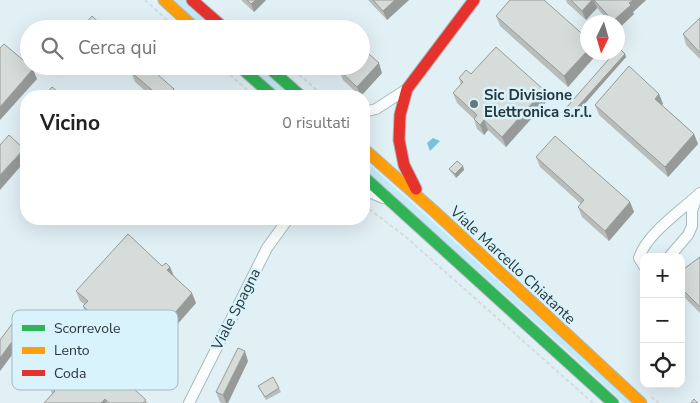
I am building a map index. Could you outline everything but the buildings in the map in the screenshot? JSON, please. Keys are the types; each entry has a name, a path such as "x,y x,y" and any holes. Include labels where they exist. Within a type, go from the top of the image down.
{"street":[{"path":"164,0 186,20"},
{"path":"192,0 214,20"},
{"path":"370,110 376,109 407,89 474,0"},
{"path":"249,75 266,90"},
{"path":"277,75 294,90"},
{"path":"407,89 400,114 400,160 409,179 423,200"},
{"name":"Viale Marcello Chiatante","path":"370,154 423,200 555,326 645,399"},
{"path":"370,182 612,403"},
{"path":"370,193 393,203"},
{"path":"672,253 688,235 692,226 692,211 700,193"},
{"path":"640,253 655,233 700,193"},
{"name":"Viale Spagna","path":"189,403 267,248 284,225"}],"path":[{"path":"145,0 167,20"},
{"path":"230,75 247,90"},
{"path":"300,75 317,90"},
{"path":"370,210 407,238 593,403"},
{"path":"645,399 659,403"}],"shaded area":[{"path":"173,0 184,0 207,20 195,20"},
{"path":"257,75 269,75 285,90 274,90"},
{"path":"370,165 633,403 624,403 548,333 370,176"}],"water":[{"path":"433,138 440,141 430,151 427,143"}],"traffic: fast":[{"path":"249,75 266,90"},
{"path":"277,75 294,90"},
{"path":"370,182 613,403"}],"traffic: slow":[{"path":"164,0 186,20"},
{"path":"370,154 434,211 641,403"}],"traffic: jam":[{"path":"192,0 215,20"},
{"path":"416,189 404,165 399,140 400,115 407,89 474,0"}],"place":[{"name":"Sic Divisione Elettronica s.r.l.","path":"474,104"}]}
